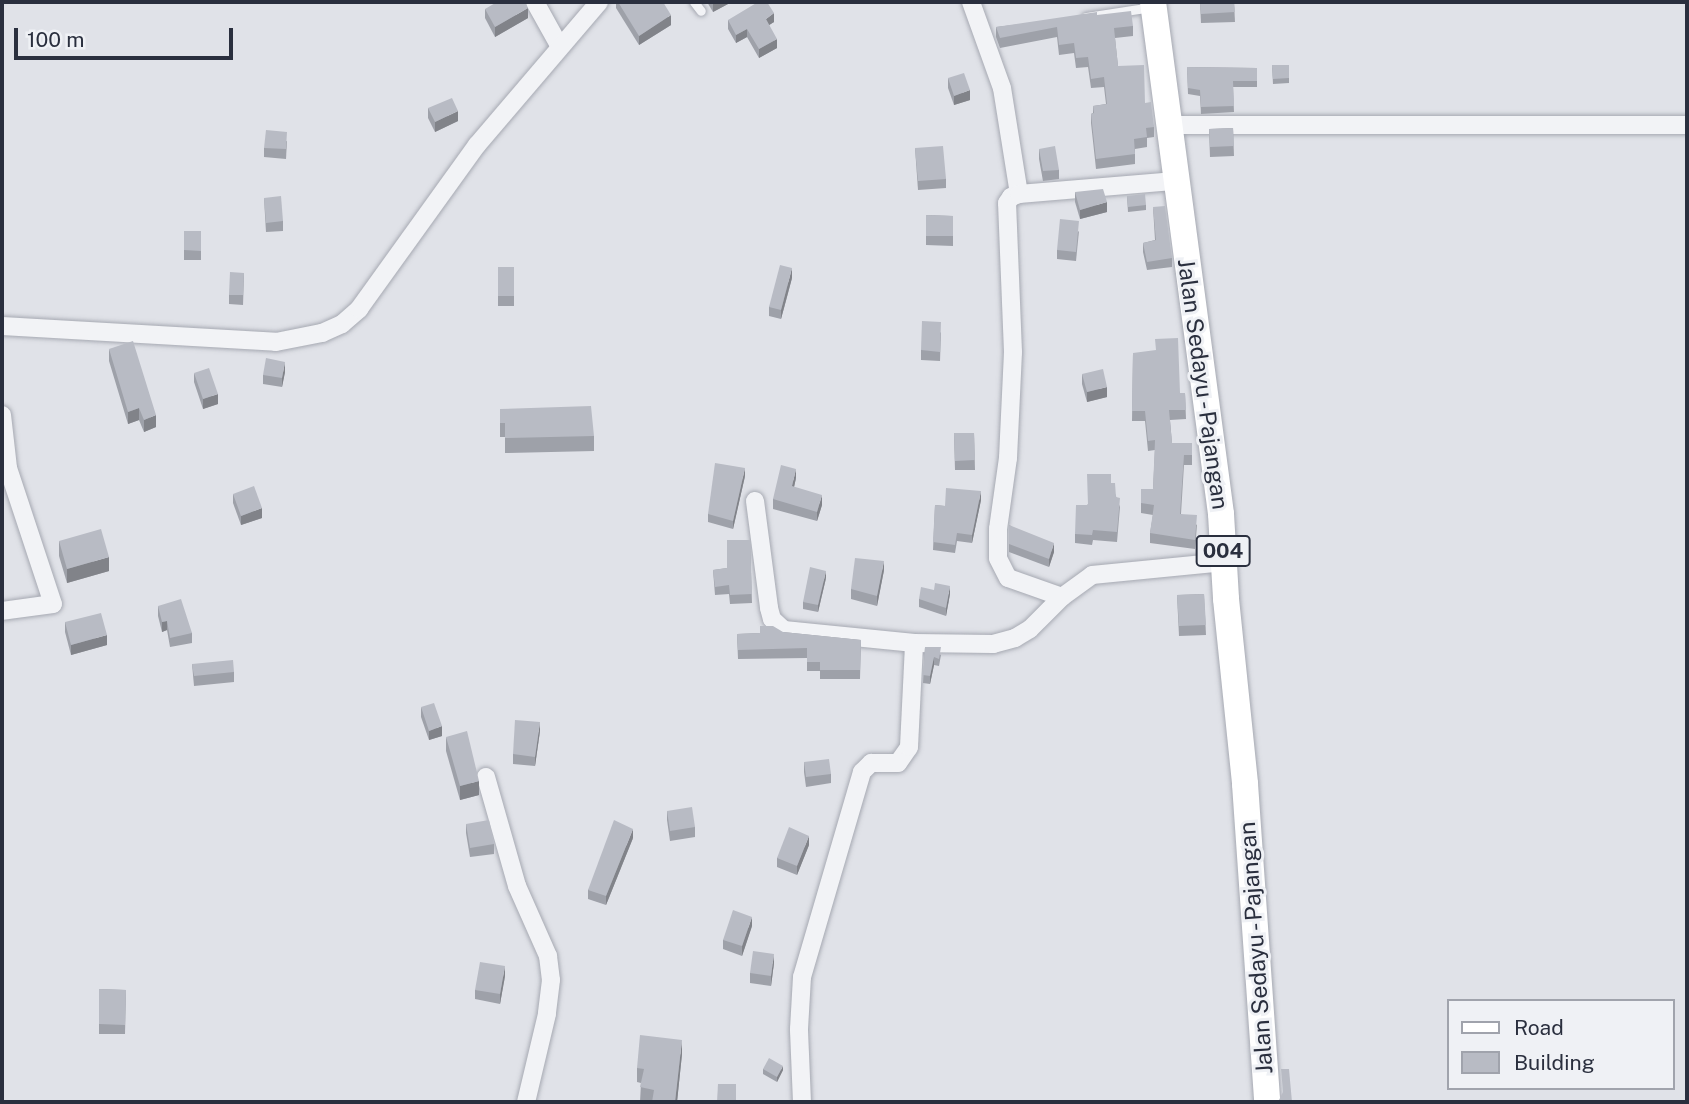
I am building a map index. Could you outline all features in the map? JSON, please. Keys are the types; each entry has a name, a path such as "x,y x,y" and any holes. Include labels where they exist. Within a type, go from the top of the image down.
{"main road":[{"name":"Jalan Sedayu - Pajangan","path":"1153,4 1221,514 1245,784 1267,1102"}],"street":[{"path":"535,2 560,47"},
{"path":"2,326 276,342 322,333 342,324 359,309 477,145 599,2"},
{"path":"971,2 990,31 1019,194"},
{"path":"1168,125 1687,125"},
{"path":"1062,597 1008,578 998,558 998,528 1008,458 1013,352 1007,203 1019,194 1175,181"},
{"path":"2,415 8,468 53,604 2,611"},
{"path":"755,501 769,608 778,626 784,630 914,643 993,644 1015,638 1030,629 1087,577 1099,573 1224,562"},
{"path":"802,1102 799,1029 802,977 862,772 871,763 898,763 909,747 914,643"},
{"path":"486,777 517,886 548,956 551,980 547,1014 526,1102"}],"lane":[{"path":"694,2 701,11"},
{"path":"1076,19 1153,4"}],"building":[{"path":"497,2 525,2 528,8 495,27 485,9"},
{"path":"618,2 663,2 671,15 639,36"},
{"path":"758,2 767,2 774,13 766,19 777,39 759,49 747,29 736,35 728,20"},
{"path":"1200,2 1234,2 1235,12 1201,14"},
{"path":"1131,11 1133,26 1114,28 1118,66 1144,65 1145,103 1151,102 1154,127 1146,128 1147,137 1134,139 1135,154 1096,159 1091,114 1094,113 1093,106 1107,104 1104,77 1091,79 1088,57 1076,58 1074,43 1059,45 1057,27 1000,38 996,27 1097,12 1097,15"},
{"path":"1272,65 1289,65 1289,78 1273,79"},
{"path":"1187,67 1257,68 1257,81 1233,81 1234,106 1201,107 1200,90 1188,88"},
{"path":"964,73 970,90 954,96 948,78"},
{"path":"452,98 458,111 435,122 428,108"},
{"path":"1233,128 1234,146 1210,147 1209,129"},
{"path":"266,130 287,132 286,149 264,148"},
{"path":"943,146 946,179 918,181 915,148"},
{"path":"1055,146 1059,170 1043,171 1039,149"},
{"path":"1103,189 1107,202 1080,210 1075,192"},
{"path":"1145,194 1146,205 1128,207 1127,196"},
{"path":"281,196 283,221 266,223 264,198"},
{"path":"1165,206 1172,258 1147,262 1143,243 1156,240 1153,207"},
{"path":"926,215 953,216 953,236 926,236"},
{"path":"1060,219 1079,221 1076,252 1057,250"},
{"path":"184,231 201,231 201,251 184,250"},
{"path":"780,265 792,268 781,310 769,307"},
{"path":"498,267 514,267 514,296 498,296"},
{"path":"230,272 244,273 243,295 229,295"},
{"path":"922,321 941,322 940,352 921,350"},
{"path":"1178,338 1180,393 1185,393 1186,410 1169,410 1172,443 1192,443 1192,455 1184,455 1180,514 1197,515 1195,540 1150,533 1154,505 1141,503 1141,489 1153,489 1155,440 1148,441 1145,411 1132,411 1133,353 1156,350 1155,339"},
{"path":"133,341 156,415 144,420 139,408 128,412 109,349"},
{"path":"266,358 285,362 282,378 263,375"},
{"path":"209,368 218,394 203,399 194,373"},
{"path":"1103,369 1107,387 1087,392 1082,374"},
{"path":"591,406 594,436 505,438 505,423 500,423 500,409"},
{"path":"954,433 974,433 975,460 955,461"},
{"path":"715,463 745,468 733,521 708,514"},
{"path":"781,465 796,469 792,486 822,495 817,512 773,499"},
{"path":"1087,474 1111,474 1116,497 1120,498 1117,532 1093,530 1092,535 1075,534 1076,505 1088,505"},
{"path":"254,486 262,508 241,516 233,494"},
{"path":"946,488 981,491 972,535 957,533 955,545 933,542 935,505 945,506"},
{"path":"1009,525 1054,543 1049,559 1009,544"},
{"path":"101,529 109,557 67,569 59,541"},
{"path":"727,540 750,540 752,594 730,595 729,585 715,587 713,570 727,568"},
{"path":"855,558 884,561 877,596 851,589"},
{"path":"810,567 826,571 818,605 803,602"},
{"path":"935,583 950,586 946,608 919,599 921,587 934,590"},
{"path":"1204,594 1206,625 1179,626 1177,595"},
{"path":"181,599 192,633 170,638 167,621 162,622 158,606"},
{"path":"101,613 107,635 71,645 65,622"},
{"path":"760,626 773,626 783,632 861,640 860,670 820,670 820,662 807,662 807,648 738,650 737,634 760,633"},
{"path":"925,647 941,647 939,659 934,657 930,676 923,675"},
{"path":"233,660 234,672 194,676 192,664"},
{"path":"434,703 442,726 429,731 421,707"},
{"path":"515,720 540,722 535,757 513,754"},
{"path":"467,731 479,781 460,786 446,737"},
{"path":"829,759 831,774 806,777 804,762"},
{"path":"692,807 695,827 670,831 667,811"},
{"path":"489,820 494,844 470,848 466,824"},
{"path":"614,820 633,829 606,896 588,890"},
{"path":"789,827 809,836 797,866 777,858"},
{"path":"733,910 752,917 742,946 723,940"},
{"path":"753,951 774,954 771,976 750,973"},
{"path":"480,962 505,966 500,994 475,990"},
{"path":"99,989 126,990 125,1025 99,1024"},
{"path":"640,1035 682,1040 675,1102 652,1102 654,1090 640,1087 644,1069 637,1068"},
{"path":"769,1058 783,1066 777,1077 763,1069"},
{"path":"1281,1069 1289,1069 1292,1102 1278,1102 1283,1092"},
{"path":"718,1084 736,1084 736,1102 717,1102"}]}
